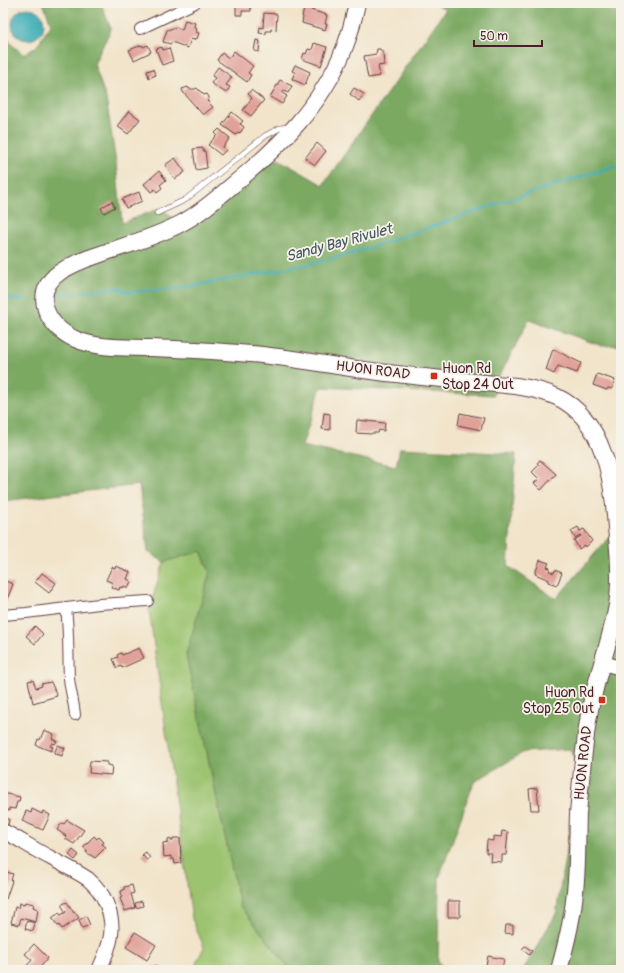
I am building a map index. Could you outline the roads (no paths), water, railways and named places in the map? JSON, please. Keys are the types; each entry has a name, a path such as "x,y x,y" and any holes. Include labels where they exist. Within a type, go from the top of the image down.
{"main road":[{"name":"HUON ROAD","path":"357,3 349,36 340,60 330,78 315,102 294,128 273,150 198,213 181,224 85,260 61,271 51,281 45,291 45,307 50,320 68,335 94,344 260,355 296,359 363,370 516,386 540,391 558,398 582,416 594,434 603,453 611,482 618,550 619,593 614,624 593,693 588,718 581,778 575,892 567,940 558,970"},
{"path":"603,663 621,668"},
{"path":"3,831 79,874 98,888 110,912 112,921 110,943 99,970"}],"street":[{"path":"140,29 195,3"},
{"path":"3,615 66,609 99,604 148,601"},
{"path":"66,609 68,623 69,678 75,715"}],"lane":[{"path":"157,213 185,200 273,130 287,126 294,128"}],"water":[{"path":"25,8 31,8 41,15 44,24 43,30 37,37 31,40 25,40 15,33 12,27 12,21 19,11"}],"waterway":[{"name":"Sandy Bay Rivulet","path":"54,295 116,288 129,292 182,288 315,263 357,252 529,193 621,164"},
{"name":"Sandy Bay Rivulet","path":"3,299 24,300"}],"place":[{"name":"Huon Rd Stop 24 Out","path":"434,376"},
{"name":"Huon Rd Stop 25 Out","path":"602,700"}]}
